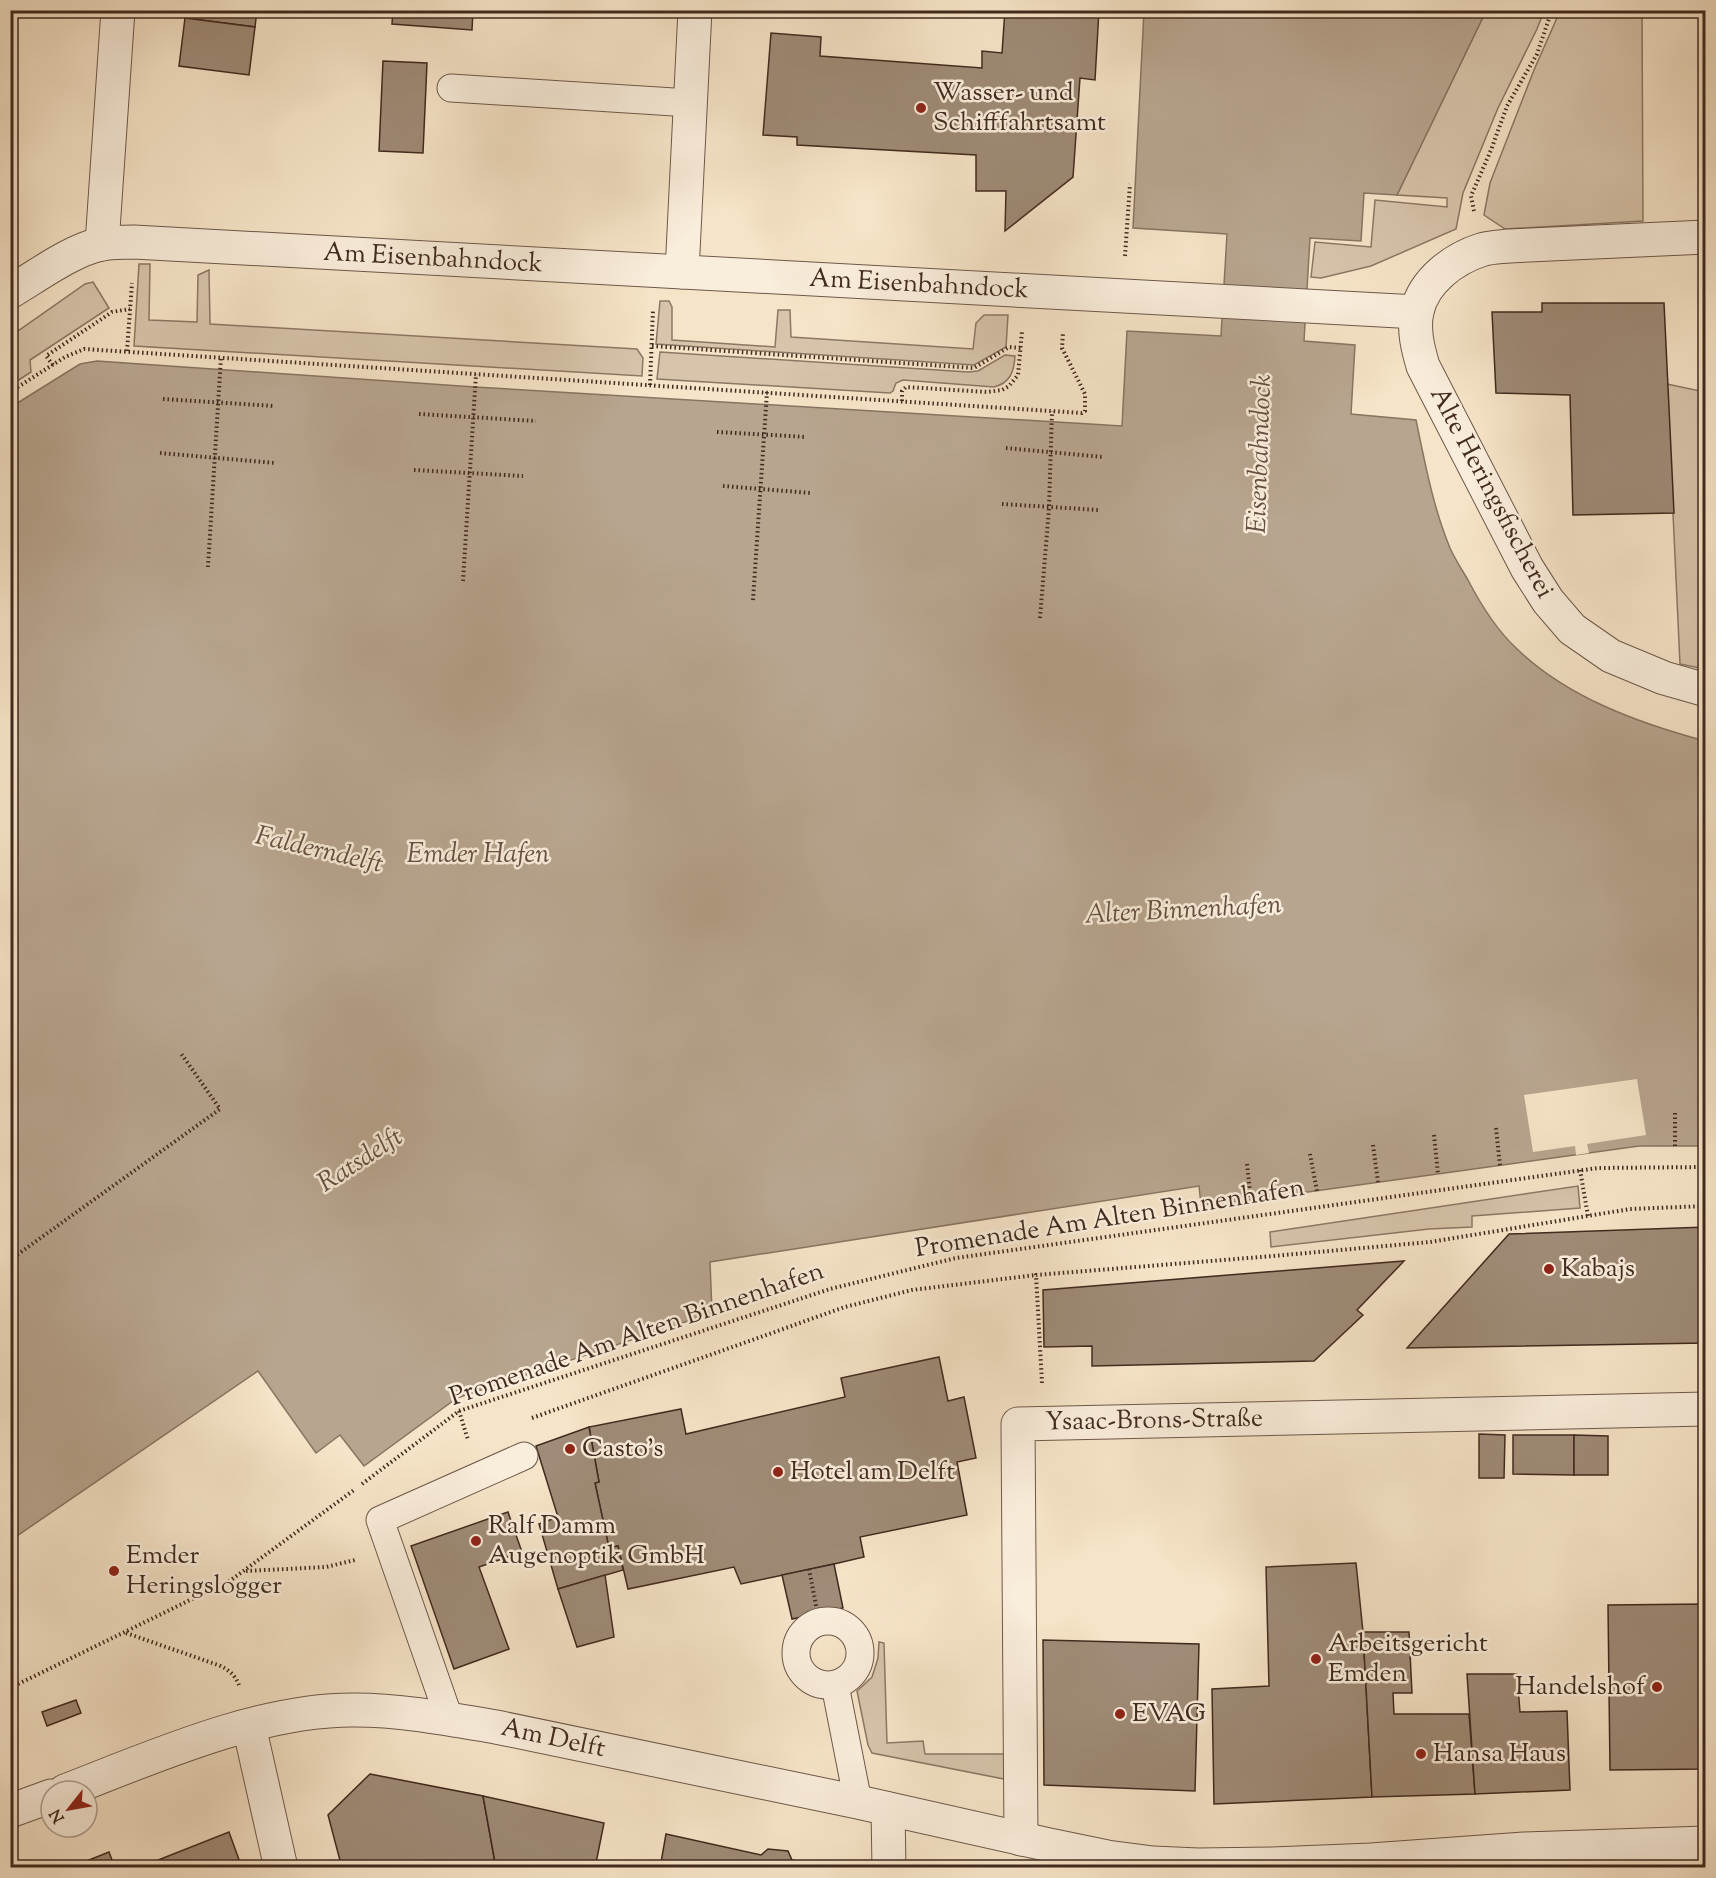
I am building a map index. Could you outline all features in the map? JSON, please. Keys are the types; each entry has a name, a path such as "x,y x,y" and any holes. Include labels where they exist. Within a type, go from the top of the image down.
{"street":[{"path":"102,244 118,10"},
{"path":"682,272 695,10"},
{"path":"1417,312 1423,296 1438,274 1458,260 1482,249 1706,237"},
{"name":"Am Eisenbahndock","path":"10,292 75,254 102,244 134,242 1417,312"},
{"name":"Alte Heringsfischerei","path":"1417,312 1416,333 1424,366 1527,568 1548,602 1572,629 1611,656 1664,678 1706,690"},
{"name":"Ysaac-Brons-Straße","path":"1033,1841 1031,1424 1706,1409"},
{"name":"Am Delft","path":"96,1779 177,1748 291,1716 353,1710 385,1711 449,1718 496,1727 1107,1857 1153,1863 1274,1866 1485,1851"},
{"path":"249,1726 281,1868"},
{"path":"10,1811 39,1800"},
{"path":"873,1806 889,1868"},
{"path":"1033,1841 1088,1868"},
{"path":"1435,1868 1456,1858 1485,1851 1706,1843"}],"lane":[{"path":"451,88 690,103"},
{"path":"449,1718 380,1520 524,1456"},
{"path":"819,1621 834,1621 844,1625 853,1632 859,1642 861,1653 854,1674 835,1685 820,1685 807,1678 798,1667 795,1654 798,1639 806,1628 819,1621"},
{"path":"835,1685 873,1806"}],"path":[{"path":"1482,249 1471,196 1507,106 1537,54 1552,10"},
{"path":"1127,228 1130,184"},
{"path":"53,365 46,356 112,312 130,309 128,351"},
{"path":"650,385 652,346 974,368 1009,348 1021,348"},
{"path":"10,392 84,348 1082,413 1085,411 1085,394 1063,352"},
{"path":"902,401 903,388 909,386 987,392 1002,390 1009,386 1018,375 1021,356"},
{"path":"208,567 221,357"},
{"path":"463,581 476,374"},
{"path":"753,600 767,392"},
{"path":"164,399 274,406"},
{"path":"1040,618 1049,508 1053,411"},
{"path":"419,414 536,421"},
{"path":"717,432 806,437"},
{"path":"1006,448 1103,457"},
{"path":"160,453 274,463"},
{"path":"414,470 523,476"},
{"path":"723,486 811,493"},
{"path":"1002,504 1098,510"},
{"path":"10,1260 220,1109 180,1053"},
{"path":"1675,1146 1676,1110"},
{"path":"1496,1128 1500,1166"},
{"path":"1434,1135 1438,1174"},
{"path":"1373,1145 1378,1182"},
{"path":"1310,1154 1317,1191"},
{"path":"1247,1164 1251,1200"},
{"name":"Promenade Am Alten Binnenhafen","path":"10,1688 245,1572 459,1411 830,1289 956,1258 1580,1170 1706,1167"},
{"path":"1580,1170 1588,1216"},
{"path":"522,1422 845,1307 912,1290 1036,1275 1430,1242 1630,1209 1706,1206"},
{"path":"1031,1424 1036,1275"},
{"path":"459,1411 468,1439"},
{"path":"245,1572 344,1564 389,1548"},
{"path":"809,1569 819,1621"},
{"path":"125,1632 227,1669 236,1678 243,1692 249,1726"}],"shaded area":[{"path":"1486,11 1544,11 1498,108 1463,193 1456,229 1371,266 1321,278 1311,277 1315,242 1371,247 1375,200 1447,207 1447,198 1397,195"},
{"path":"1560,11 1642,11 1643,221 1505,229 1484,215 1490,183 1534,70"},
{"path":"139,264 150,264 149,320 197,322 198,275 209,270 210,324 637,349 643,358 642,376 134,346"},
{"path":"93,282 109,308 30,360 31,372 11,385 11,336 85,284"},
{"path":"660,301 669,301 672,307 672,340 775,347 778,310 790,310 791,337 973,349 976,323 984,315 1008,315 1006,347 974,365 656,344"},
{"path":"660,352 968,372 978,371 1005,355 1015,356 1010,376 1004,383 994,387 903,380 896,383 890,393 657,379"},
{"path":"1667,384 1705,392 1705,669 1680,664"},
{"path":"1578,1186 1580,1208 1472,1216 1472,1227 1429,1229 1271,1247 1270,1232"},
{"path":"879,1642 884,1643 887,1743 923,1741 925,1754 1004,1754 1004,1779 872,1753 868,1745 857,1691 872,1677 878,1658"}],"water":[{"name":"Emder Hafen","path":"1144,11 1486,11 1397,195 1364,193 1361,241 1310,238 1304,341 1355,345 1351,414 1416,420 1434,501 1450,548 1489,615 1515,647 1557,680 1604,706 1654,726 1705,741 1705,1146 1639,1146 1201,1205 1199,1186 710,1262 712,1313 457,1398 364,1466 340,1435 316,1453 258,1371 11,1540 11,407 80,364 97,361 475,387 1122,426 1127,331 1221,336 1227,234 1133,228"}],"pier":[{"path":"1637,1079 1646,1135 1587,1144 1589,1153 1576,1155 1575,1146 1533,1152 1524,1095"}],"building":[{"path":"186,10 257,10 255,27 185,18"},
{"path":"393,10 473,10 472,30 392,24"},
{"name":"Wasser- und Schifffahrtsamt","path":"1005,10 1099,10 1095,80 1080,78 1073,177 1005,231 1006,191 976,191 976,155 797,145 797,137 763,135 771,33 821,37 820,56 982,68 982,51 1002,53"},
{"path":"185,18 255,27 249,75 179,66"},
{"path":"383,61 427,63 423,153 379,151"},
{"path":"1542,303 1664,303 1674,513 1573,515 1570,395 1496,393 1492,312 1542,312"},
{"path":"1706,1227 1706,1343 1407,1348 1509,1234"},
{"path":"1404,1261 1357,1310 1363,1315 1314,1361 1092,1366 1092,1346 1044,1347 1043,1290"},
{"name":"Hotel am Delft","path":"939,1357 948,1401 964,1397 976,1458 957,1462 967,1515 860,1537 864,1557 834,1564 741,1584 734,1567 628,1589 618,1546 609,1548 595,1483 599,1482 589,1427 681,1409 686,1434 845,1397 841,1378"},
{"path":"589,1427 599,1482 595,1483 609,1548 618,1546 623,1570 558,1589 539,1524 558,1517 536,1446"},
{"path":"1479,1434 1505,1435 1504,1478 1479,1478"},
{"path":"1513,1435 1574,1435 1574,1475 1513,1474"},
{"path":"1574,1435 1608,1436 1608,1475 1574,1475"},
{"path":"508,1512 522,1552 479,1567 509,1649 454,1669 411,1546"},
{"name":"Arbeitsgericht Emden","path":"1356,1563 1363,1632 1372,1797 1214,1804 1212,1689 1269,1686 1266,1567"},
{"path":"834,1564 843,1608 792,1619 782,1575"},
{"path":"605,1575 614,1637 577,1647 558,1589"},
{"name":"Handelshof","path":"1706,1604 1706,1769 1610,1770 1608,1605"},
{"name":"Hansa Haus","path":"1363,1632 1409,1632 1412,1693 1393,1693 1394,1714 1469,1714 1475,1794 1372,1797"},
{"name":"EVAG","path":"1043,1640 1199,1644 1195,1791 1044,1785"},
{"path":"1467,1674 1517,1674 1520,1712 1567,1711 1570,1790 1475,1794"},
{"path":"76,1700 81,1713 47,1726 42,1712"},
{"path":"370,1774 483,1796 496,1868 342,1868 328,1815"},
{"path":"483,1796 604,1823 595,1868 496,1868"},
{"path":"229,1832 242,1868 138,1868"},
{"path":"666,1834 761,1855 768,1849 788,1851 792,1860 812,1863 814,1868 660,1868"},
{"path":"109,1852 115,1868 69,1868"}],"place":[{"name":"Wasser- und Schifffahrtsamt","path":"921,108"},
{"name":"Kabajs","path":"1549,1269"},
{"name":"Casto's","path":"570,1449"},
{"name":"Hotel am Delft","path":"778,1472"},
{"name":"Ralf Damm Augenoptik GmbH","path":"476,1541"},
{"name":"Emder Heringslogger","path":"114,1571"},
{"name":"Arbeitsgericht Emden","path":"1316,1659"},
{"name":"Handelshof","path":"1657,1687"},
{"name":"EVAG","path":"1120,1714"},
{"name":"Hansa Haus","path":"1421,1754"}],"water label":[{"name":"Eisenbahndock","path":"1261,454"},
{"name":"Falderndelft","path":"319,851"},
{"name":"Alter Binnenhafen","path":"1183,911"},
{"name":"Ratsdelft","path":"361,1161"}]}
